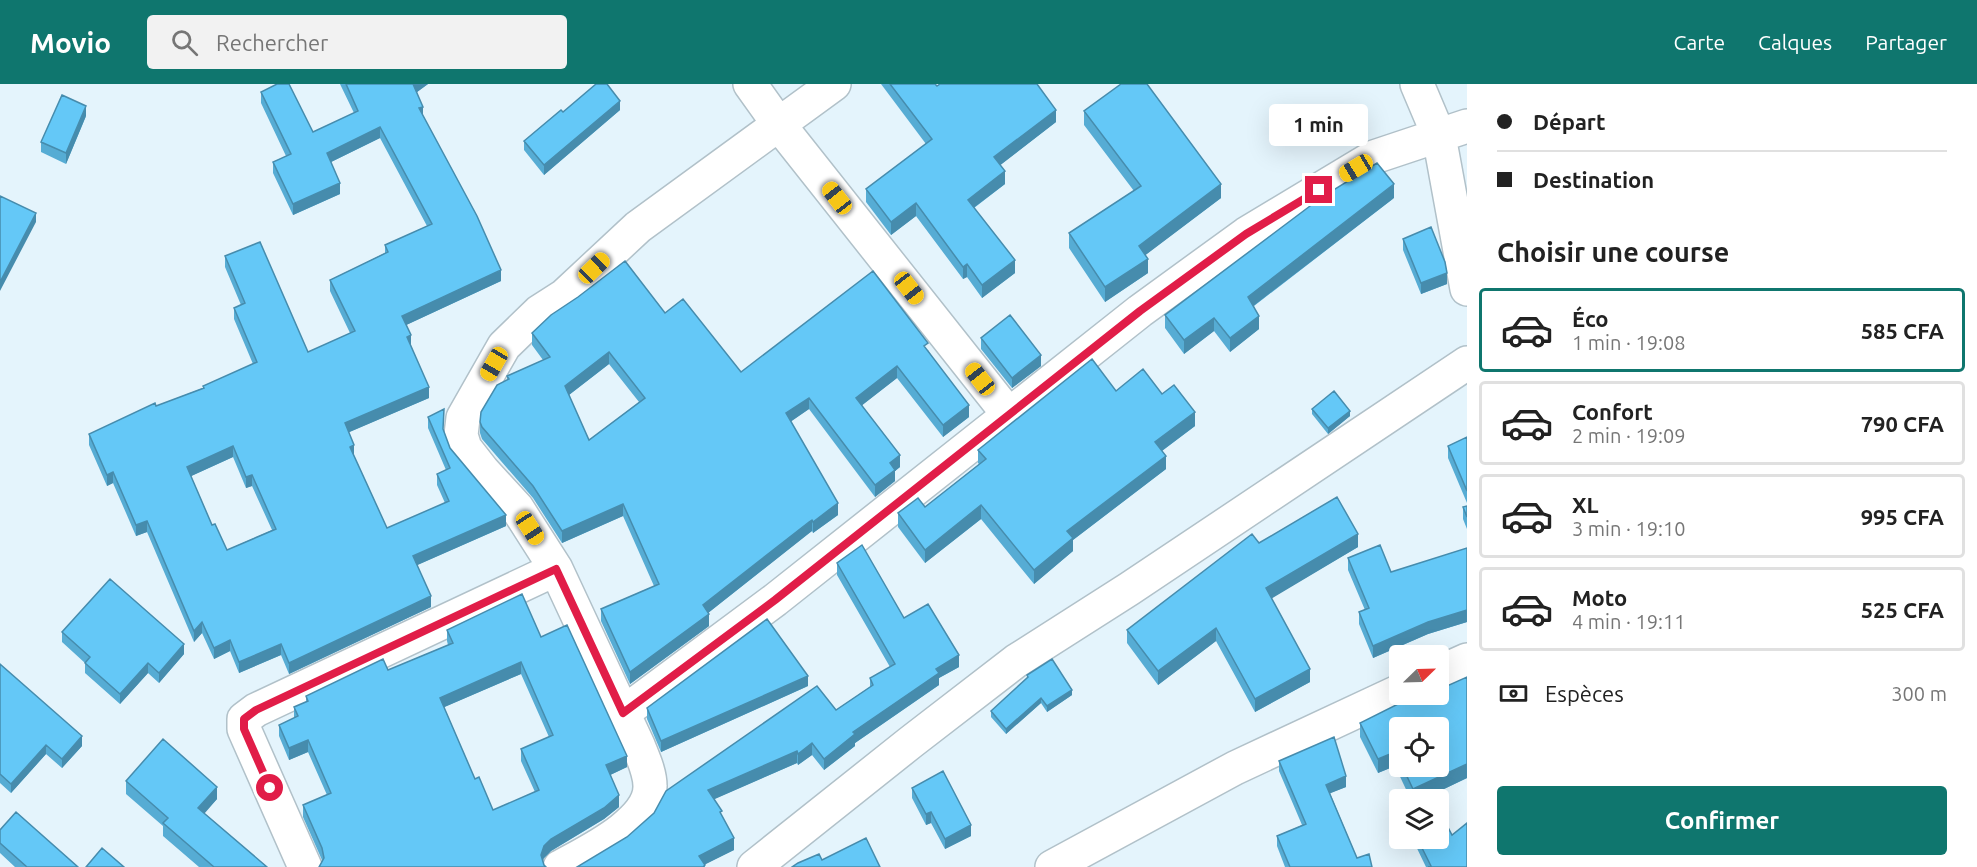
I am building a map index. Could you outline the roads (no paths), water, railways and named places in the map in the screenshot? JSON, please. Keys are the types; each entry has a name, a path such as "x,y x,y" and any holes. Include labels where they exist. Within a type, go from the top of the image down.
{"street":[{"path":"750,84 780,126 1009,415"},
{"path":"560,867 618,834 648,798 650,786 644,761 556,569 517,508 465,448 461,435 463,418 504,346 539,312 564,296 638,227 780,126 834,84"},
{"path":"1417,84 1453,131 1467,289"},
{"path":"623,713 775,600 1140,311 1246,234 1374,157 1453,131"},
{"path":"754,867 910,741 1016,661 1129,589 1467,363"},
{"path":"305,867 244,729 244,719 256,710 556,569"},
{"path":"1449,668 1467,660"},
{"path":"1052,867 1235,768 1389,696"}]}
